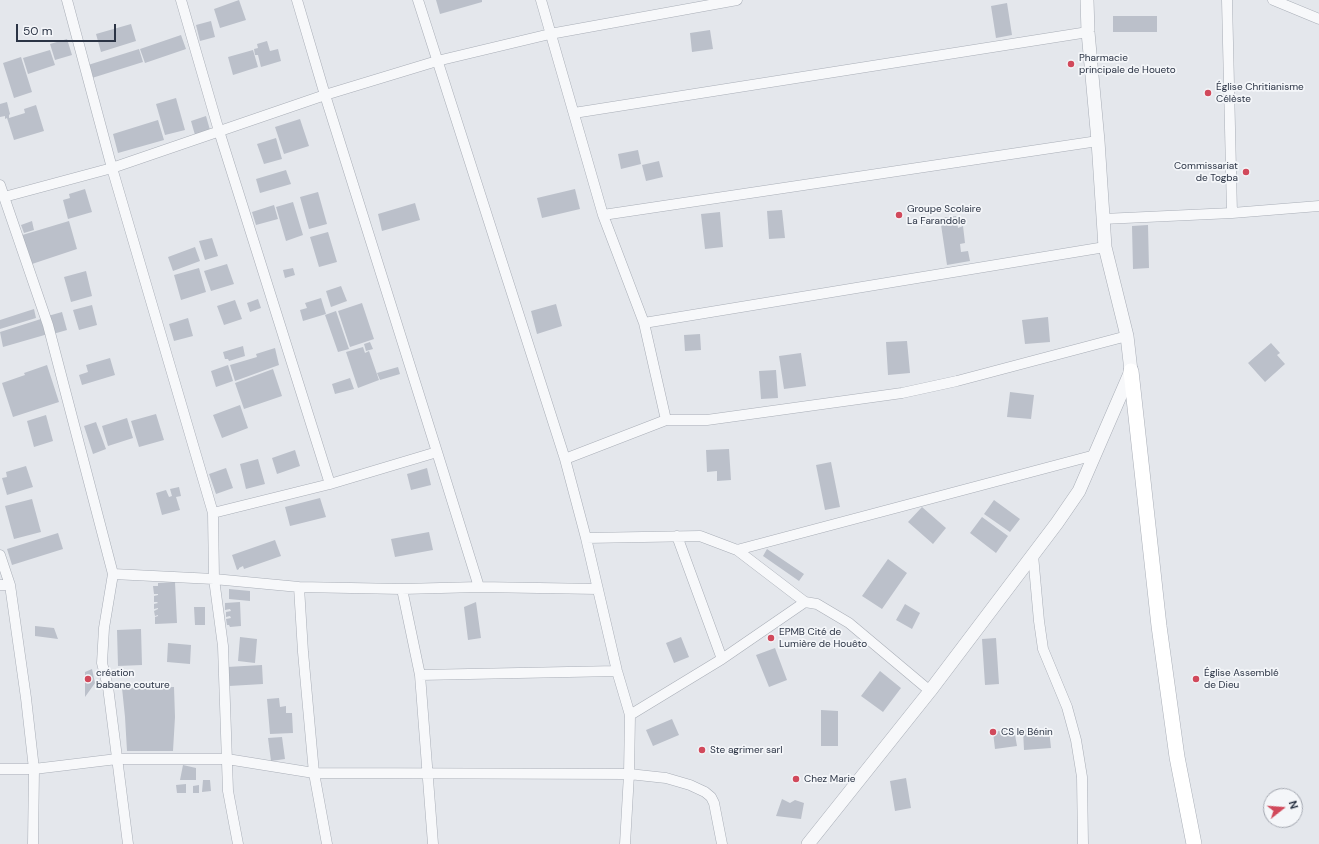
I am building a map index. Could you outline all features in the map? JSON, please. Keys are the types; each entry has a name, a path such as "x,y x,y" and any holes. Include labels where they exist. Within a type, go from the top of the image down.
{"main road":[{"path":"1131,371 1160,634 1177,757 1194,844"}],"street":[{"path":"67,0 112,168 213,513 214,579 223,646 228,791 238,844"},
{"path":"181,0 219,131 330,484"},
{"path":"297,0 325,96 479,587"},
{"path":"418,0 565,459 586,538 617,671 630,714 629,774 625,844"},
{"path":"541,0 603,215 644,323 666,420"},
{"path":"4,197 112,168 325,96 437,61 550,34 737,0"},
{"path":"808,844 930,691 1079,491 1131,371 1127,336 1105,247 1098,141 1088,32 1087,0"},
{"path":"1227,0 1232,213"},
{"path":"1273,0 1319,19"},
{"path":"574,113 1088,32"},
{"path":"603,215 1098,141"},
{"path":"0,185 50,332 113,574 104,628 102,663 108,687 128,844"},
{"path":"1103,219 1232,213 1319,206"},
{"path":"644,323 1105,247"},
{"path":"565,459 666,420 707,420 902,393 957,381 1127,336"},
{"path":"213,513 330,484 437,452"},
{"path":"737,550 1095,455"},
{"path":"677,536 722,659"},
{"path":"586,538 700,536 737,550 805,602 817,604 849,624 930,691"},
{"path":"1033,554 1043,649 1067,707 1076,740 1082,777 1083,844"},
{"path":"0,555 26,698 34,769 33,844"},
{"path":"113,574 214,579 299,588 402,589 479,587 598,589"},
{"path":"299,588 314,773 327,844"},
{"path":"402,589 420,675 432,844"},
{"path":"630,714 722,659 805,602"},
{"path":"420,675 617,671"},
{"path":"0,769 34,769 117,759 227,759 314,773 629,774 666,778 690,785 705,792 714,802 722,844"}],"building":[{"path":"239,0 246,20 220,28 214,9"},
{"path":"436,0 482,0 482,2 440,14"},
{"path":"1007,3 1012,35 996,38 991,6"},
{"path":"1113,16 1157,16 1157,32 1113,32"},
{"path":"211,21 215,37 200,41 196,25"},
{"path":"131,24 136,41 101,52 96,34"},
{"path":"710,30 713,49 692,52 690,33"},
{"path":"181,35 186,49 145,63 140,49"},
{"path":"67,39 72,55 55,60 50,44"},
{"path":"267,41 270,51 278,49 281,61 261,67 258,55 255,55 254,49 258,48 257,44"},
{"path":"139,49 143,62 92,78 88,65"},
{"path":"50,50 55,65 28,74 23,58"},
{"path":"253,50 258,67 233,75 228,57"},
{"path":"21,57 32,92 14,98 3,63"},
{"path":"176,98 185,130 165,135 156,104"},
{"path":"7,102 10,114 9,118 25,113 24,109 36,105 44,131 14,140 7,118 5,119 5,116 0,117 0,104"},
{"path":"206,116 210,130 195,135 191,121"},
{"path":"300,119 309,146 284,154 275,127"},
{"path":"158,120 164,140 118,153 113,134"},
{"path":"276,138 282,159 264,164 257,144"},
{"path":"638,150 641,164 621,169 618,154"},
{"path":"659,161 663,177 646,181 642,165"},
{"path":"286,170 291,184 260,193 256,179"},
{"path":"85,189 92,212 68,219 63,200 70,198 69,194"},
{"path":"575,189 580,209 542,218 537,198"},
{"path":"318,192 327,224 309,229 300,197"},
{"path":"293,202 303,235 286,241 276,207"},
{"path":"415,203 420,220 382,231 378,214"},
{"path":"274,205 278,219 256,225 252,212"},
{"path":"782,210 785,238 769,239 767,211"},
{"path":"720,212 723,247 705,249 701,214"},
{"path":"956,216 958,228 963,226 965,243 960,244 961,252 968,251 970,261 947,265 940,218"},
{"path":"32,221 34,230 24,233 21,225"},
{"path":"69,221 77,249 29,265 19,236"},
{"path":"1148,225 1149,268 1133,269 1132,226"},
{"path":"328,232 337,262 319,267 310,237"},
{"path":"212,238 218,256 205,260 199,241"},
{"path":"195,247 200,261 173,271 168,257"},
{"path":"227,264 234,284 211,291 204,271"},
{"path":"199,268 206,292 181,300 174,275"},
{"path":"293,268 295,275 285,278 283,270"},
{"path":"86,271 92,296 71,302 64,277"},
{"path":"341,286 347,301 331,307 326,291"},
{"path":"321,298 326,314 303,321 300,310 307,308 305,303"},
{"path":"258,299 261,308 250,312 247,303"},
{"path":"235,300 242,319 224,325 217,306"},
{"path":"362,303 374,339 350,347 338,311"},
{"path":"556,304 562,326 537,334 531,311"},
{"path":"92,305 97,325 79,330 73,310"},
{"path":"34,309 36,318 0,329 0,320"},
{"path":"336,311 349,349 338,352 325,315"},
{"path":"62,312 67,330 53,334 48,316"},
{"path":"1048,317 1050,342 1025,344 1022,320"},
{"path":"44,318 48,334 3,347 0,332"},
{"path":"188,318 193,336 174,341 169,324"},
{"path":"700,334 701,350 685,351 684,335"},
{"path":"907,341 910,373 888,375 886,342"},
{"path":"370,342 373,349 366,351 364,344"},
{"path":"1271,343 1280,353 1277,355 1285,364 1265,382 1248,363"},
{"path":"243,346 245,356 229,361 228,359 225,359 223,352"},
{"path":"363,347 365,353 369,351 379,380 358,388 346,352"},
{"path":"275,348 279,365 235,381 230,365 257,357 256,354"},
{"path":"801,353 806,386 784,389 779,356"},
{"path":"110,358 115,375 82,385 79,375 88,372 86,365"},
{"path":"47,365 59,402 13,417 2,383"},
{"path":"228,365 233,381 216,387 211,371"},
{"path":"398,367 400,374 380,380 377,373"},
{"path":"273,369 282,396 244,409 235,383"},
{"path":"776,370 778,398 761,399 759,371"},
{"path":"350,378 354,389 335,394 332,384"},
{"path":"1010,392 1034,395 1031,419 1007,417"},
{"path":"240,405 248,428 222,438 213,415"},
{"path":"156,414 164,440 139,447 131,421"},
{"path":"46,415 53,441 34,447 27,421"},
{"path":"127,418 133,438 108,446 102,426"},
{"path":"96,422 106,449 93,454 84,426"},
{"path":"729,449 731,480 717,481 717,471 707,472 706,450"},
{"path":"295,450 300,466 277,474 272,458"},
{"path":"258,459 265,484 246,489 240,464"},
{"path":"831,462 840,507 825,510 816,465"},
{"path":"26,466 33,487 7,495 2,478 7,477 6,472"},
{"path":"226,468 233,488 216,494 209,474"},
{"path":"427,468 431,485 411,490 407,474"},
{"path":"179,487 181,496 176,497 180,510 162,515 156,493 166,490 169,497 172,496 170,489"},
{"path":"320,498 326,517 290,526 285,507"},
{"path":"32,499 41,532 14,539 5,506"},
{"path":"994,500 1020,519 1010,532 984,514"},
{"path":"922,507 946,528 933,544 908,522"},
{"path":"982,517 1008,536 996,553 970,533"},
{"path":"429,532 433,550 395,557 391,539"},
{"path":"58,533 63,549 12,565 7,549"},
{"path":"275,540 281,556 244,569 243,566 237,570 232,555"},
{"path":"767,549 804,574 799,581 763,556"},
{"path":"888,559 907,573 882,609 862,596"},
{"path":"175,582 177,623 155,624 155,617 158,615 155,616 154,611 158,608 154,609 154,604 158,603 154,602 154,596 158,594 154,594 153,586 158,586 158,583"},
{"path":"229,589 250,591 250,601 229,599"},
{"path":"240,602 241,626 230,627 227,625 226,619 231,618 230,616 226,617 226,612 231,611 230,609 225,610 225,603"},
{"path":"476,602 481,638 468,640 464,607"},
{"path":"905,604 920,613 912,629 896,620"},
{"path":"194,607 205,607 205,625 195,625"},
{"path":"35,626 54,628 58,639 35,636"},
{"path":"141,629 142,665 118,666 117,630"},
{"path":"240,637 257,639 255,663 238,661"},
{"path":"681,637 689,657 674,663 666,643"},
{"path":"996,638 999,684 985,685 982,639"},
{"path":"168,643 191,645 190,664 167,662"},
{"path":"775,648 787,680 769,687 756,655"},
{"path":"262,665 263,684 229,686 227,667"},
{"path":"92,669 95,683 85,697 85,672"},
{"path":"880,671 901,688 883,712 861,696"},
{"path":"174,687 175,717 173,751 127,751 122,688"},
{"path":"279,698 280,707 286,706 286,713 292,713 293,733 270,734 267,699"},
{"path":"821,710 838,711 838,746 821,746"},
{"path":"672,719 679,735 653,746 646,730"},
{"path":"1014,729 1017,746 995,749 993,732"},
{"path":"1049,729 1051,748 1024,750 1023,730"},
{"path":"282,737 285,759 271,761 268,738"},
{"path":"183,765 196,768 196,780 180,780"},
{"path":"906,778 911,808 895,811 890,781"},
{"path":"203,780 210,780 211,791 202,792"},
{"path":"186,784 186,793 177,793 176,785"},
{"path":"199,785 199,793 193,793 193,786"},
{"path":"782,799 790,803 795,800 804,803 801,819 776,816"}],"place":[{"name":"Pharmacie principale de Houeto","path":"1071,64"},
{"name":"Église Chritianisme Célèste","path":"1208,93"},
{"name":"Commissariat de Togba","path":"1246,172"},
{"name":"Groupe Scolaire La Farandole","path":"899,215"},
{"name":"EPMB Cité de Lumière de Houêto","path":"771,638"},
{"name":"création babane couture","path":"88,679"},
{"name":"Église Assemblé de Dieu","path":"1196,679"},
{"name":"CS le Bénin","path":"993,732"},
{"name":"Ste agrimer sarl","path":"702,750"},
{"name":"Chez Marie","path":"796,779"}]}
